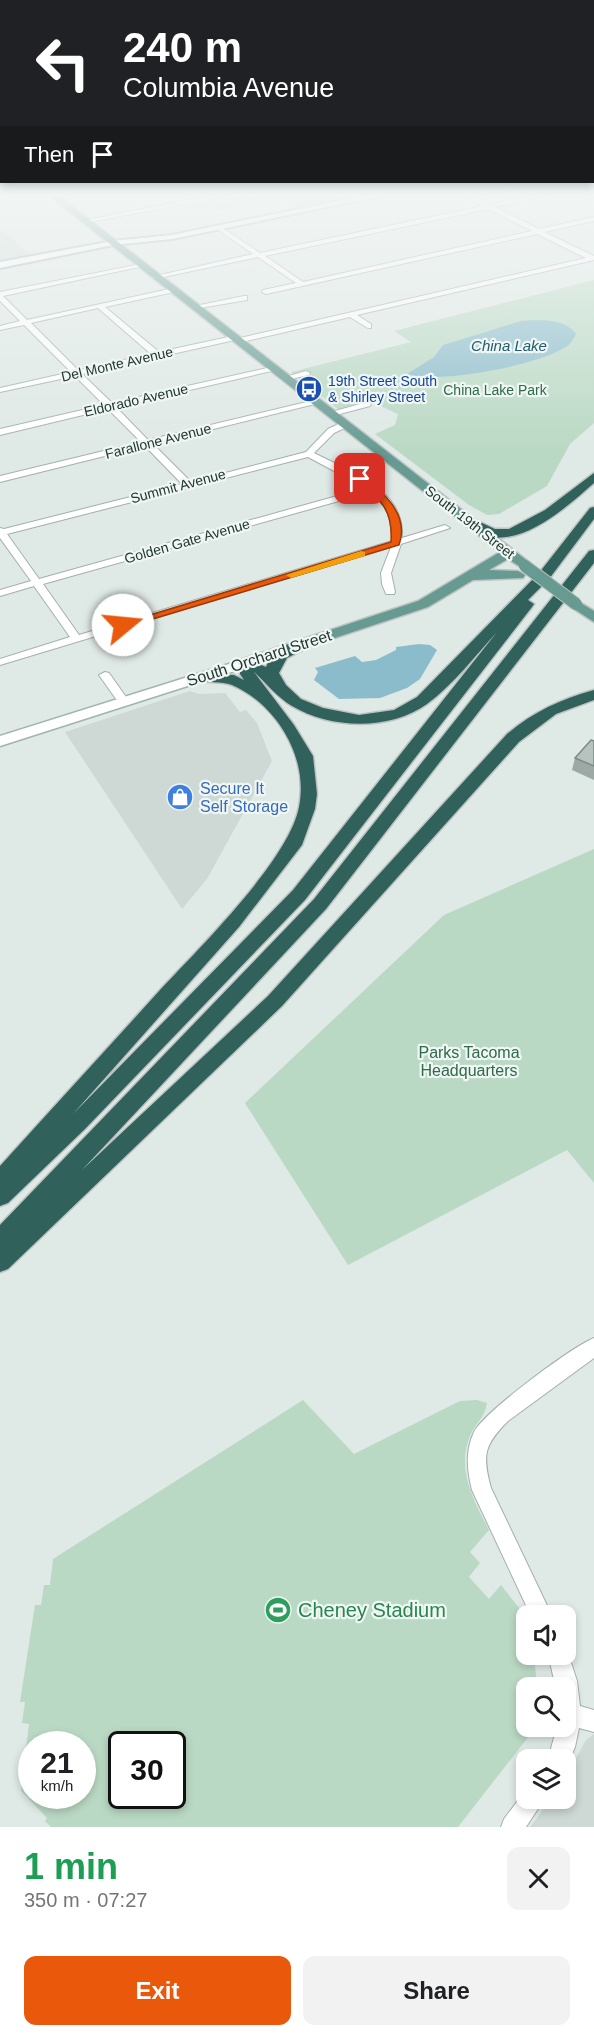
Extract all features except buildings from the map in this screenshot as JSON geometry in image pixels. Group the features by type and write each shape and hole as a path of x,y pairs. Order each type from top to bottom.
{"highway":[{"path":"465,519 496,533 508,533 539,519 562,504 594,477"},
{"path":"0,1196 78,1123 299,895 516,621 556,560 594,511"},
{"path":"544,616 594,544"},
{"path":"0,1241 320,904 594,554"},
{"path":"245,663 259,669 303,706 338,717 375,718 408,709 437,686 556,560"},
{"path":"280,687 272,673 274,663 287,651 302,645"},
{"path":"0,1181 233,922 293,845 307,809 310,783 305,756 293,733 247,674 245,663"},
{"path":"201,677 227,679 241,684 277,712"},
{"path":"0,1262 275,1001 532,719 560,705 594,695"}],"main road":[{"name":"South 19th Street","path":"158,280 332,413 508,553 522,571"},
{"name":"South Orchard Street","path":"0,741 114,702 201,677 411,609 471,577 508,553"},
{"path":"471,577 522,571 549,584 586,610"},
{"path":"114,702 248,656 262,657"}],"street":[{"path":"0,296 71,280"},
{"path":"296,280 302,284"},
{"path":"266,292 319,280"},
{"name":"Del Monte Avenue","path":"0,390 352,315 499,280"},
{"path":"0,328 171,290"},
{"path":"0,296 113,406 188,484"},
{"path":"194,307 244,298"},
{"path":"99,306 157,355"},
{"path":"352,315 368,326"},
{"name":"Eldorado Avenue","path":"0,432 273,368"},
{"path":"286,378 306,373"},
{"name":"Farallone Avenue","path":"0,479 316,401"},
{"path":"332,413 367,404"},
{"path":"346,424 331,431 309,454 374,488 387,500 397,523 396,543 386,570 390,592"},
{"name":"Summit Avenue","path":"0,532 309,454"},
{"name":"Golden Gate Avenue","path":"0,593 374,488"},
{"path":"0,662 445,528"},
{"path":"0,532 77,639"},
{"path":"105,675 114,702"},
{"path":"537,1605 482,1490 478,1474 477,1449 485,1432 498,1418 594,1347"},
{"path":"576,1716 594,1720"},
{"path":"512,1827 526,1809"}],"shaded area":[{"name":"Secure It Self Storage","path":"190,691 199,694 225,693 240,712 246,710 257,723 272,761 207,879 182,909 65,732"},
{"path":"594,1734 594,1827 530,1827 544,1809 576,1809 576,1758 586,1740"}],"green space":[{"name":"China Lake Park","path":"594,280 594,423 570,444 547,486 499,514 487,515 469,505 375,434 395,425 398,414 369,401 339,410 291,372 411,342 394,331"},
{"name":"Parks Tacoma Headquarters","path":"594,849 594,1183 567,1150 348,1265 245,1103 444,915"},
{"name":"Cheney Stadium","path":"303,1400 354,1454 460,1401 477,1400 487,1403 466,1448 466,1473 469,1484 489,1530 470,1552 480,1563 469,1577 489,1599 501,1585 517,1605 516,1665 535,1665 536,1677 516,1677 516,1737 528,1737 519,1749 516,1749 516,1753 458,1827 51,1827 45,1821 47,1818 38,1809 96,1809 96,1731 28,1731 29,1724 22,1723 25,1702 20,1702 35,1605 41,1605 44,1585 50,1585 53,1559"}],"water":[{"name":"China Lake","path":"543,320 558,323 565,325 576,334 568,345 550,355 510,367 441,377 407,374 434,357 443,345 521,321"},
{"path":"430,645 437,650 420,679 407,688 380,698 339,699 314,680 318,672 315,668 355,656 362,662 376,660 396,650 396,647"}],"slow traffic":[{"path":"291,575 361,554"}],"place":[{"name":"19th Street South & Shirley Street","path":"309,389"},
{"name":"Secure It Self Storage","path":"180,797"},
{"name":"Cheney Stadium","path":"278,1610"}],"route":[{"path":"123,625 396,543 397,523 387,500 360,479"}]}
